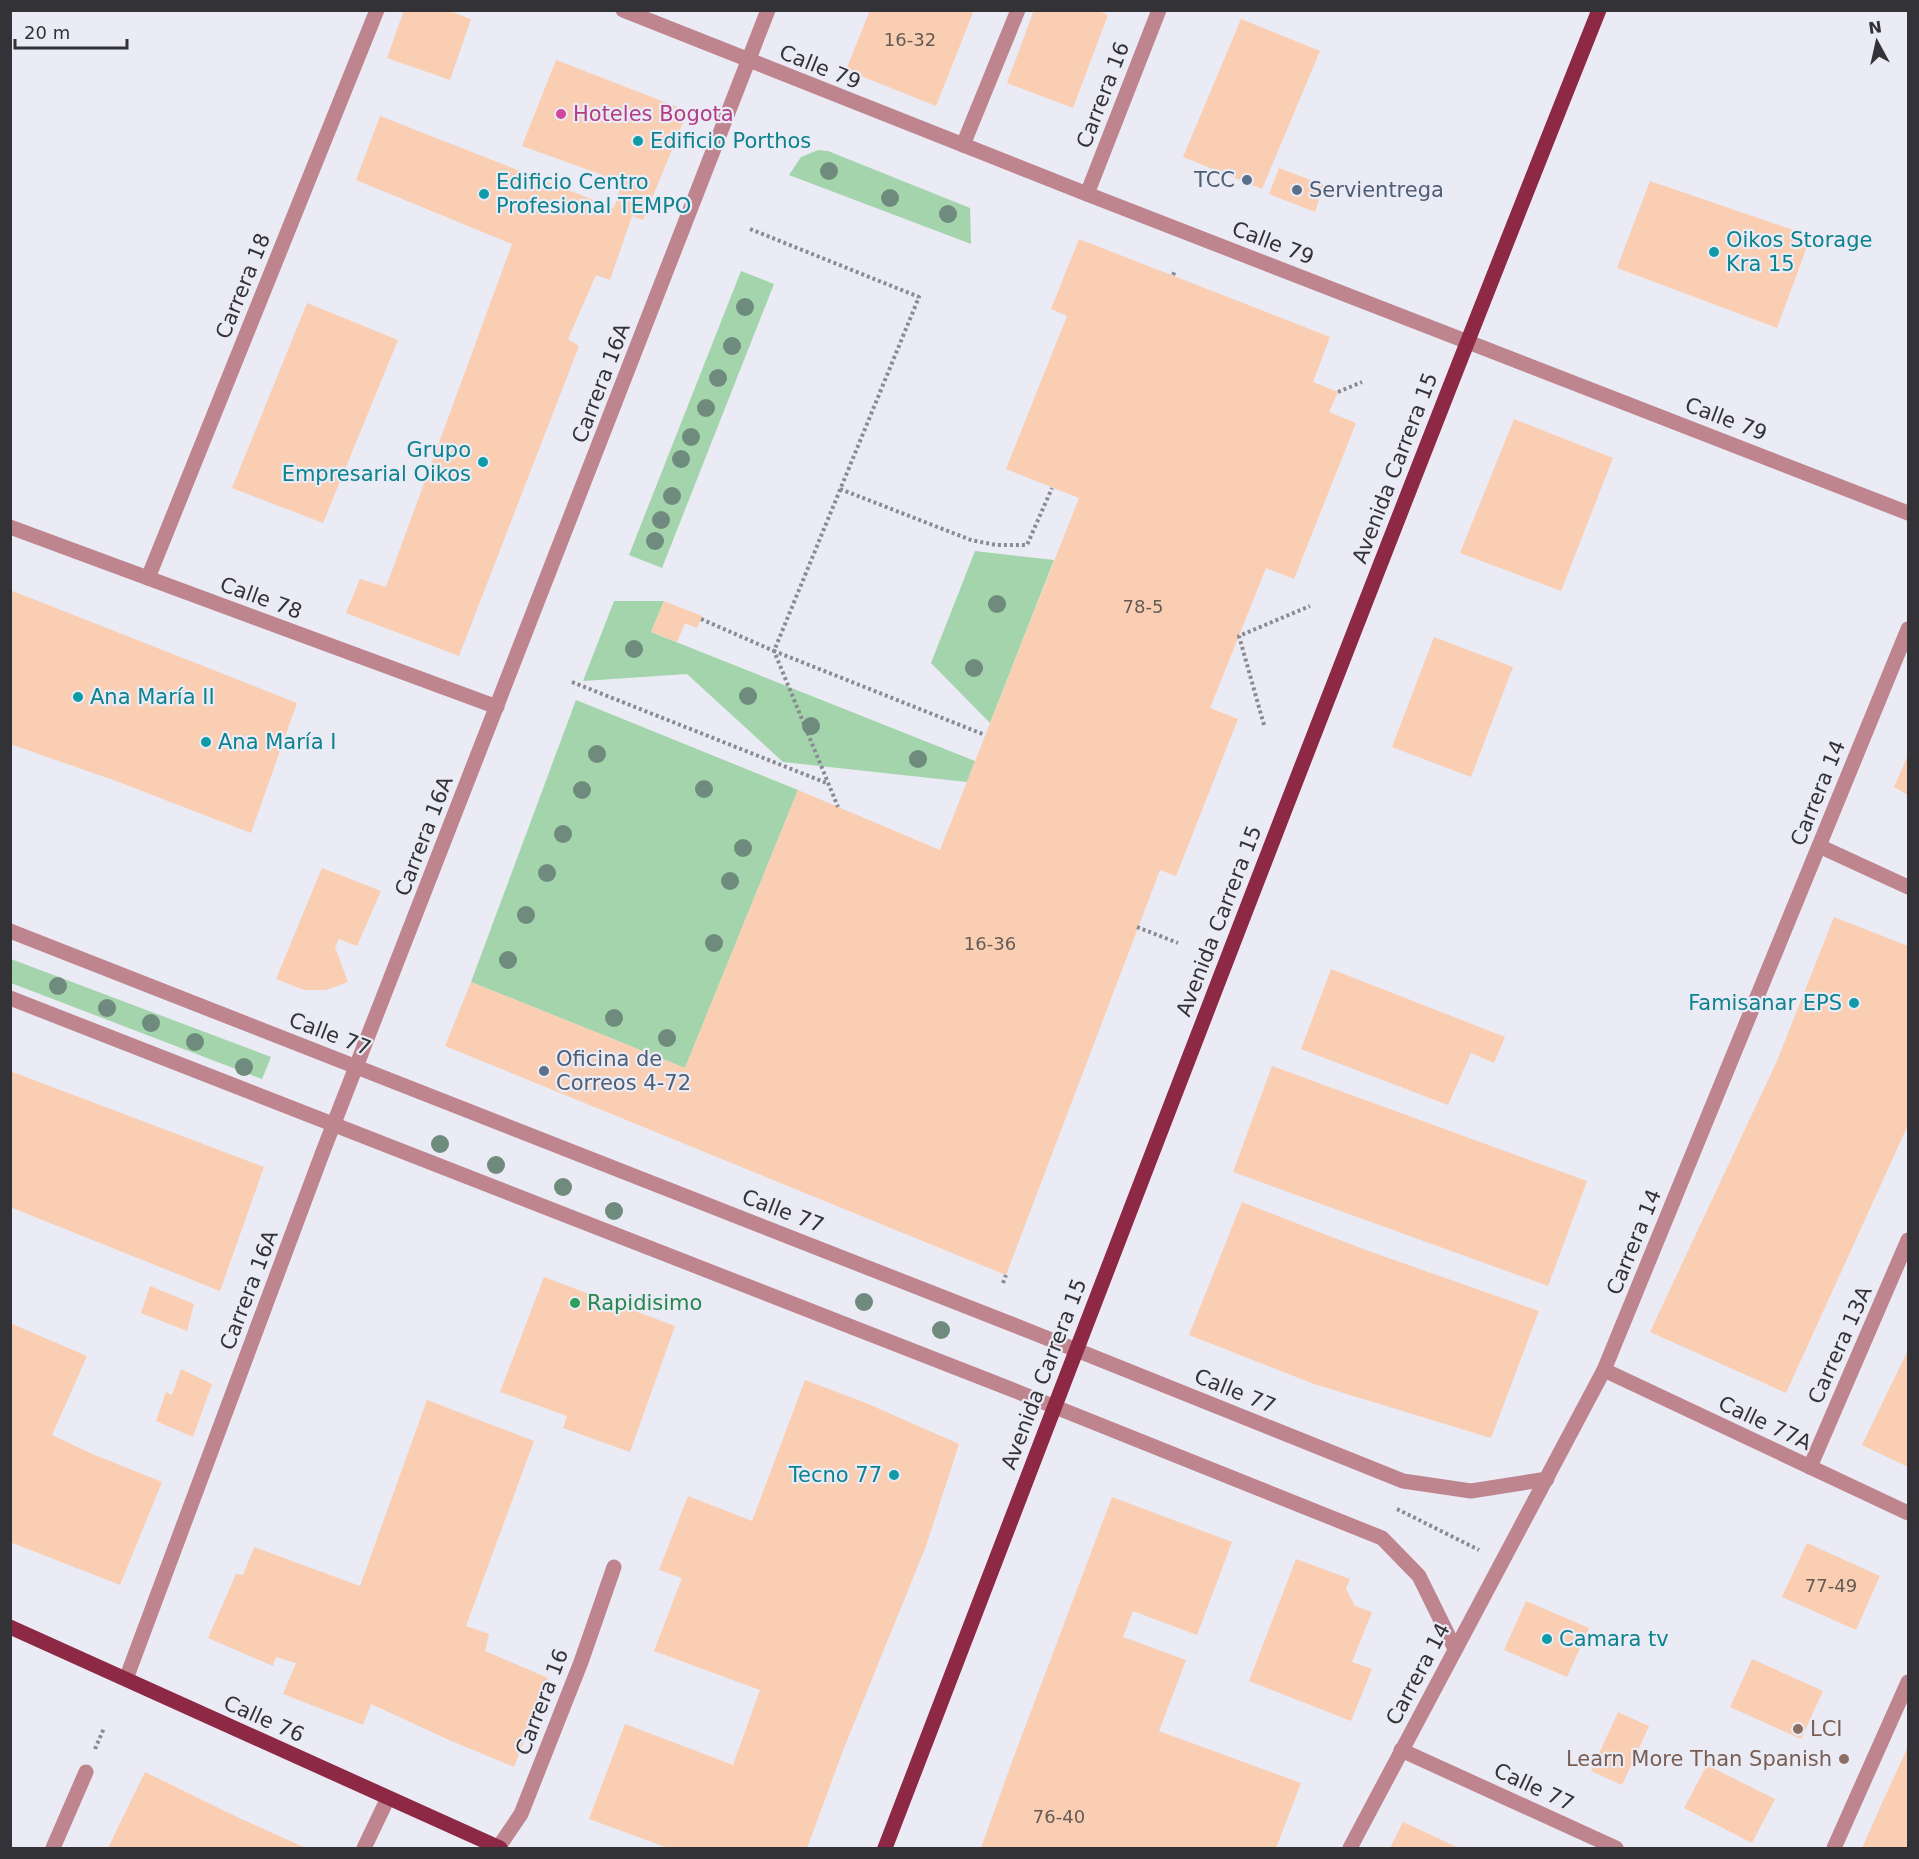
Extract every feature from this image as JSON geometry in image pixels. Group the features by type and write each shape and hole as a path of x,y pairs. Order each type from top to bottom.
{"main road":[{"name":"Avenida Carrera 15","path":"885,1848 1467,340 1599,10"},
{"name":"Calle 76","path":"10,1627 499,1848"}],"street":[{"name":"Carrera 18","path":"148,578 377,10"},
{"name":"Calle 79","path":"623,10 1087,194 1908,513"},
{"name":"Carrera 16A","path":"126,1679 334,1124 768,10"},
{"path":"963,145 1018,10"},
{"name":"Carrera 16","path":"1087,194 1159,10"},
{"name":"Calle 78","path":"10,527 497,707"},
{"name":"Carrera 14","path":"1350,1848 1604,1370 1908,629"},
{"path":"1819,846 1908,887"},
{"name":"Calle 77","path":"10,931 1076,1349 1403,1481 1471,1491 1547,1479"},
{"path":"10,998 1055,1407 1382,1538 1419,1576 1455,1649"},
{"name":"Carrera 13A","path":"1810,1467 1908,1240"},
{"name":"Calle 77A","path":"1604,1370 1908,1513"},
{"name":"Carrera 16","path":"499,1848 521,1814 614,1567"},
{"path":"1834,1848 1908,1682"},
{"name":"Calle 77","path":"1401,1750 1616,1848"},
{"path":"53,1848 86,1772"},
{"path":"364,1848 388,1798"}],"path":[{"path":"750,229 919,297 774,651 838,807"},
{"path":"1338,392 1362,382"},
{"path":"840,489 971,540 996,545 1027,544 1052,488"},
{"path":"1264,724 1239,636 1310,606"},
{"path":"701,619 774,651 985,735"},
{"path":"572,682 829,784"},
{"path":"1137,927 1178,943"},
{"path":"1003,1283 1006,1275"},
{"path":"1390,1506 1487,1554"}],"green space":[{"path":"818,150 828,151 970,208 971,244 789,175 801,157"},
{"path":"741,271 774,284 662,568 629,555"},
{"path":"975,551 1054,560 990,723 931,663"},
{"path":"614,601 664,601 651,632 975,761 967,782 783,762 687,674 583,681"},
{"path":"576,700 798,790 685,1068 471,982"},
{"path":"11,959 271,1057 262,1079 11,983"}],"building":[{"path":"404,10 447,10 471,19 450,80 387,58"},
{"path":"870,10 974,10 936,106 846,70"},
{"path":"1034,10 1097,10 1108,15 1073,108 1007,83"},
{"path":"1241,19 1320,51 1262,189 1183,157"},
{"path":"556,60 688,111 643,220 632,216 610,280 596,275 568,339 579,346 459,656 346,613 360,579 386,587 512,244 356,180 380,116 614,208 622,182 522,146"},
{"name":"Servientrega","path":"1279,168 1324,185 1315,212 1269,194"},
{"name":"Oikos Storage Kra 15","path":"1650,181 1811,236 1777,328 1617,268"},
{"path":"1079,239 1330,337 1313,382 1338,392 1329,412 1356,423 1294,579 1266,568 1210,708 1238,719 1176,876 1160,870 1006,1275 445,1046 471,982 685,1068 798,790 940,850 1079,498 1006,469 1067,316 1051,309"},
{"path":"307,303 398,340 323,523 232,488"},
{"path":"1514,419 1613,458 1561,591 1460,553"},
{"path":"10,590 297,703 251,833 116,781 10,744"},
{"path":"664,601 702,616 697,628 685,623 677,642 651,632"},
{"path":"1434,637 1513,667 1471,777 1392,747"},
{"path":"1908,755 1908,795 1894,787"},
{"path":"322,868 381,891 357,946 339,939 335,947 348,982 326,990 304,990 276,979"},
{"path":"1834,917 1908,946 1908,1125 1786,1393 1650,1332 1777,1061"},
{"path":"1331,969 1505,1037 1494,1063 1471,1053 1448,1105 1301,1049"},
{"path":"1272,1066 1587,1181 1548,1286 1233,1172"},
{"path":"10,1071 264,1167 220,1291 10,1207"},
{"path":"1242,1202 1363,1249 1539,1311 1491,1438 1314,1384 1189,1335"},
{"path":"544,1277 675,1326 630,1452 563,1428 567,1416 500,1392"},
{"path":"150,1286 194,1304 187,1331 141,1313"},
{"path":"10,1323 87,1356 52,1435 162,1482 120,1585 10,1542"},
{"path":"1908,1350 1908,1467 1862,1445"},
{"path":"181,1369 212,1384 193,1437 156,1421 166,1392 172,1395"},
{"path":"805,1380 866,1403 959,1444 926,1546 844,1748 807,1848 668,1848 589,1819 625,1724 733,1765 760,1690 654,1651 682,1578 659,1570 688,1496 752,1521"},
{"path":"427,1400 534,1441 466,1626 489,1634 485,1651 548,1678 514,1767 371,1704 363,1725 283,1694 296,1663 276,1657 273,1666 208,1638 236,1574 243,1575 254,1547 360,1586"},
{"path":"1112,1497 1232,1542 1197,1635 1133,1611 1123,1637 1186,1660 1159,1731 1301,1783 1276,1848 981,1848"},
{"path":"1807,1543 1880,1576 1856,1630 1782,1597"},
{"path":"1296,1559 1350,1579 1346,1589 1355,1606 1372,1612 1352,1662 1372,1669 1351,1721 1249,1681"},
{"name":"Camara tv","path":"1526,1601 1589,1628 1567,1677 1504,1650"},
{"path":"1752,1659 1823,1691 1801,1739 1730,1707"},
{"path":"1618,1712 1649,1726 1622,1785 1591,1771"},
{"path":"1908,1747 1908,1848 1862,1848 1883,1801"},
{"path":"1707,1765 1775,1799 1752,1843 1684,1808"},
{"path":"145,1772 239,1818 306,1848 108,1848"},
{"path":"1403,1822 1459,1848 1390,1848"}],"place":[{"name":"Hoteles Bogota","path":"561,114"},
{"name":"Edificio Porthos","path":"638,141"},
{"name":"TCC","path":"1247,180"},
{"name":"Servientrega","path":"1297,190"},
{"name":"Edificio Centro Profesional TEMPO","path":"484,194"},
{"name":"Oikos Storage Kra 15","path":"1714,252"},
{"name":"Grupo Empresarial Oikos","path":"483,462"},
{"name":"Ana María II","path":"78,697"},
{"name":"Ana María I","path":"206,742"},
{"name":"Famisanar EPS","path":"1854,1003"},
{"name":"Oficina de Correos 4-72","path":"544,1071"},
{"name":"Rapidisimo","path":"575,1303"},
{"name":"Tecno 77","path":"894,1475"},
{"name":"Camara tv","path":"1547,1639"},
{"name":"LCI","path":"1798,1729"},
{"name":"Learn More Than Spanish","path":"1844,1759"}]}
